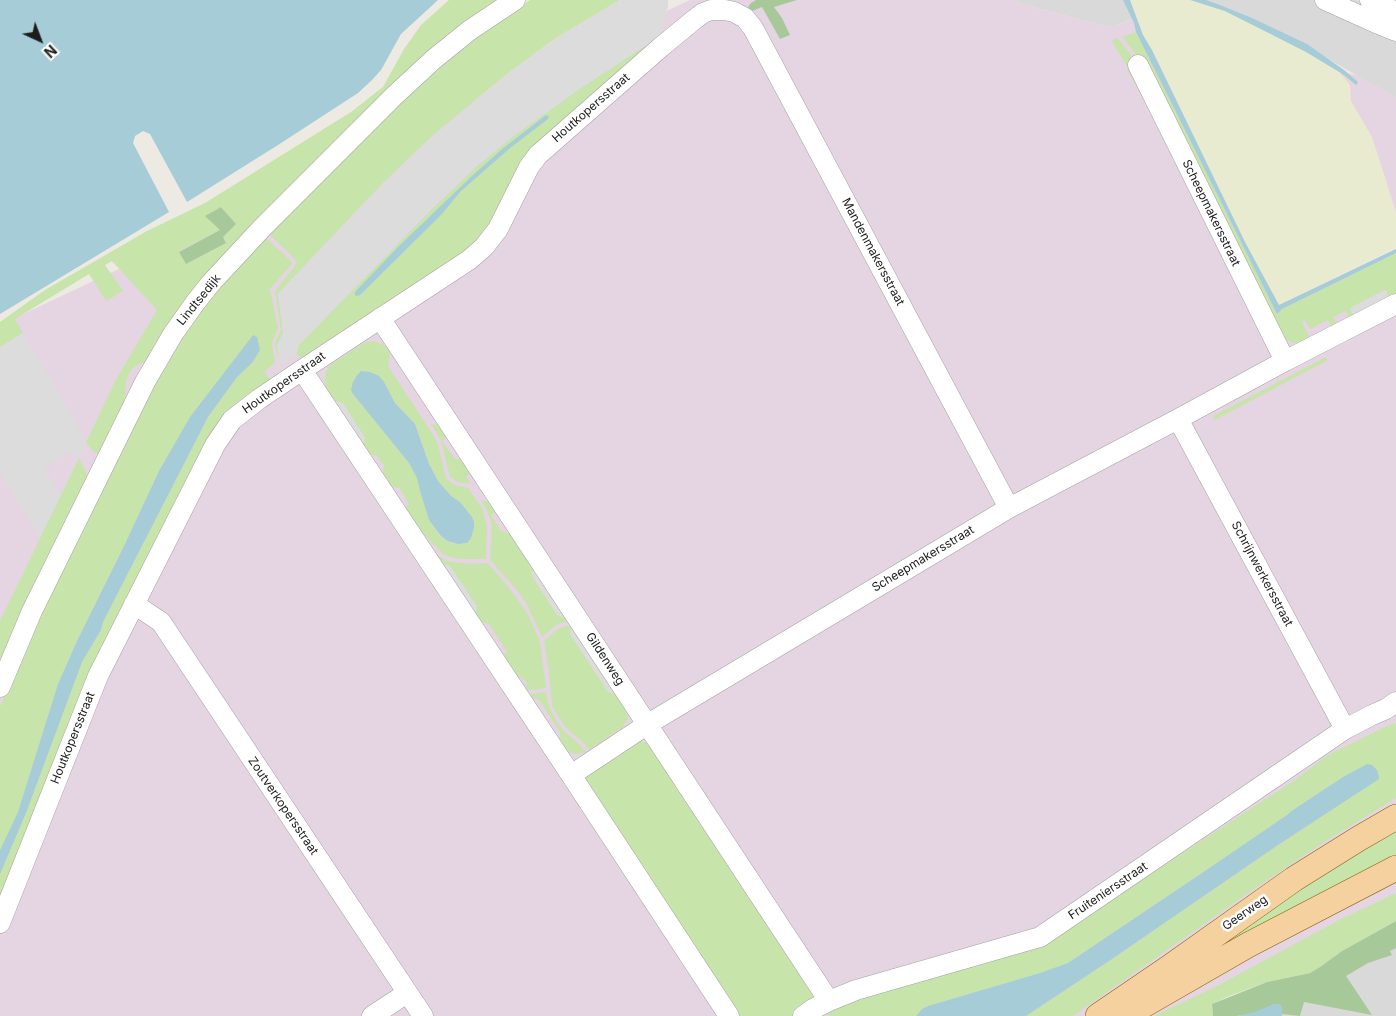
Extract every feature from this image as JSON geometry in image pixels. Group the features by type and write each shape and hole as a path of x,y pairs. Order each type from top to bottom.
{"main road":[{"name":"Geerweg","path":"1098,1016 1294,879 1396,816"},
{"path":"1124,1016 1248,945 1396,868"}],"street":[{"name":"Lindtsedijk","path":"0,688 35,604 141,391 190,308 261,229 394,96 434,59 470,30 515,0"},
{"path":"1325,0 1396,31"},
{"path":"1370,0 1396,12"},
{"name":"Houtkopersstraat","path":"0,923 98,676 215,445 232,420 259,399 469,260 484,247 498,229 529,167 548,145 695,19 711,10 725,10"},
{"name":"Mandenmakersstraat","path":"725,10 734,12 744,18 753,28 1009,508"},
{"name":"Scheepmakersstraat","path":"1138,65 1285,361"},
{"name":"Scheepmakersstraat","path":"571,775 648,724 1009,508 1396,304"},
{"name":"Gildenweg","path":"380,318 829,1001"},
{"path":"302,370 729,1016"},
{"name":"Schrijnwerkersstraat","path":"1178,418 1345,729"},
{"name":"Zoutverkopersstraat","path":"134,604 162,622 422,1016"},
{"name":"Fruiteniersstraat","path":"803,1016 829,1001 856,990 1040,937 1345,729 1393,707"},
{"path":"372,1016 407,993"}],"shaded area":[{"path":"620,0 668,0 659,36 650,45 645,46 581,88 515,135 477,166 431,210 298,346 297,354 277,369 280,362 277,345 283,333 278,294 282,289 382,184 432,136 506,75 553,40"},
{"path":"690,0 1015,0 1022,4 1112,28 1133,18 1274,308 1396,249 1396,895 1186,1016 0,1016 0,325"},
{"path":"1015,0 1124,0 1133,18 1112,28 1022,4"},
{"path":"1194,0 1357,0 1396,28 1396,98 1311,49"},
{"path":"1340,72 1357,75 1396,98 1396,219 1346,94"},
{"path":"1385,290 1389,298 1354,316 1350,308"},
{"path":"23,333 76,422 86,443 79,458 72,453 64,455 44,468 61,494 40,538 0,472 0,347"},
{"path":"329,400 343,403 365,438 364,443 359,442"},
{"path":"438,563 450,566 477,606 476,611 470,610"},
{"path":"532,571 537,571 571,619 557,615 532,576"},
{"path":"572,628 576,630 622,695 608,692 570,634"},
{"path":"1396,923 1396,1016 1237,1016"}],"green space":[{"path":"449,0 502,0 446,44 146,362 133,368 126,381 127,404 101,454 94,452 86,443 114,383 157,310 112,261 105,265 123,291 106,301 89,274 15,319 23,333 0,347 0,322 45,290 147,231 205,203 351,112 383,87 404,49 421,25","holes":["221,207 236,224 223,237 226,243 186,264 179,251 220,230 206,216"]},
{"path":"530,0 620,0 553,40 506,75 432,136 382,184 278,294 283,333 277,345 278,357 275,343 281,330 275,291 297,262 267,232 303,194 463,45"},
{"path":"756,0 797,0 774,7 790,35 780,39 762,7 752,11 748,7"},
{"path":"1130,0 1190,0 1225,11 1306,52 1343,76 1350,85 1351,101 1372,137 1396,212 1396,247 1279,305 1245,242 1143,35"},
{"path":"1136,32 1277,314 1282,309 1396,253 1396,295 1389,298 1385,290 1350,308 1354,316 1350,319 1345,311 1333,317 1337,325 1332,328 1328,320 1310,329 1305,320 1302,322 1311,340 1293,343 1283,338 1139,59 1122,37"},
{"path":"1116,38 1135,60 1143,92 1140,93 1112,40"},
{"path":"648,44 650,45 548,134 498,215 472,248 306,358 300,357 297,354 298,346 431,210 477,166 515,135 581,88"},
{"path":"221,207 236,224 223,237 226,243 186,264 179,252 220,230 205,216"},
{"path":"264,236 292,262 270,289 278,328 272,343 275,363 264,372 272,382 237,405 0,901 0,874 26,813 82,662 101,630 103,622 208,417 237,377 252,363 253,335 190,417 159,471 58,684 18,812 0,850 0,707 36,619 151,384 205,302"},
{"path":"374,341 384,345 390,352 388,366 437,441 446,478 454,485 468,488 482,508 487,526 486,559 450,557 443,554 425,536 414,520 402,510 409,504 399,488 385,485 379,471 383,472 384,466 377,456 364,453 358,444 365,438 343,403 335,401 327,390 325,375 329,366 367,342","holes":["361,371 365,371 384,382 395,403 415,424 429,464 438,481 451,496 460,502 472,517 474,528 471,538 467,543 452,543 440,536 429,520 417,478 409,463 353,394 358,374"]},
{"path":"1326,357 1328,360 1215,420 1213,416"},
{"path":"431,424 443,426 449,435 442,441 454,458 466,461 473,470 466,477 471,484 457,482 450,477 441,440"},
{"path":"79,458 88,477 0,676 0,621"},
{"path":"481,500 495,503 499,510 491,515 501,531 516,535 539,569 532,576 557,615 573,621 555,626 542,637 526,603 491,561 491,521"},
{"path":"418,534 437,554 447,561 470,564 488,563 506,584 528,614 540,642 546,688 522,691 521,686 526,687 527,682 507,668 500,659 507,652 489,624 475,621 470,610 476,611 477,606 450,566 438,563"},
{"path":"576,625 577,627 571,629 570,634 608,692 616,694 627,712 628,718 623,727 589,750 585,744 565,727 552,706 544,641 559,628"},
{"path":"546,692 548,704 557,722 580,745 585,753 574,754 566,750 558,738 560,737 560,732 539,700 526,697 525,695"},
{"path":"1396,723 1396,798 1329,839 1257,887 1073,1016 1026,1016 1379,777 1367,764 1343,777 1068,963 928,1006 922,1009 916,1016 830,1016 827,1014 848,1003 871,995 1043,947 1164,865 1292,782 1328,755"},
{"path":"633,741 649,743 822,997 791,1016 739,1016 587,792 586,777"},
{"path":"1396,822 1396,863 1120,1007"},
{"path":"1396,893 1396,921 1342,951 1310,973 1267,982 1229,996 1212,1004 1213,1016 1154,1016 1219,985 1339,920"},
{"path":"1396,921 1396,948 1390,951 1392,955 1368,963 1346,976 1372,1015 1304,1002 1300,1016 1282,1014 1282,1008 1237,1016 1213,1016 1212,1004 1267,982 1310,973 1342,951"}],"water":[{"path":"0,0 438,0 401,34 381,70 358,93 187,202 150,134 143,131 135,136 133,143 169,212 0,314"},
{"path":"1123,0 1130,0 1143,35 1245,242 1279,305 1396,249 1396,253 1282,309 1277,314 1136,32 1134,23"},
{"path":"1190,0 1206,0 1220,5 1307,44 1358,82 1356,85 1344,75 1306,52 1225,11"},
{"path":"546,115 549,117 548,119 510,148 460,192 442,214 360,295 355,295 355,292 398,247 472,176 501,150"},
{"path":"253,335 257,337 260,350 252,363 237,377 208,417 103,622 101,630 82,662 26,813 0,874 0,850 18,812 58,684 77,641 159,471 190,417"},
{"path":"361,371 379,376 395,403 415,424 429,464 438,481 451,496 460,502 472,517 474,528 471,538 467,543 458,544 448,541 441,536 429,520 417,478 409,463 351,390 353,382"},
{"path":"1367,764 1372,765 1377,770 1379,779 1278,845 1026,1016 916,1016 922,1009 928,1006 1068,963 1293,810 1343,777"},
{"path":"1274,1004 1280,1004 1282,1016 1237,1016 1252,1013"}]}
